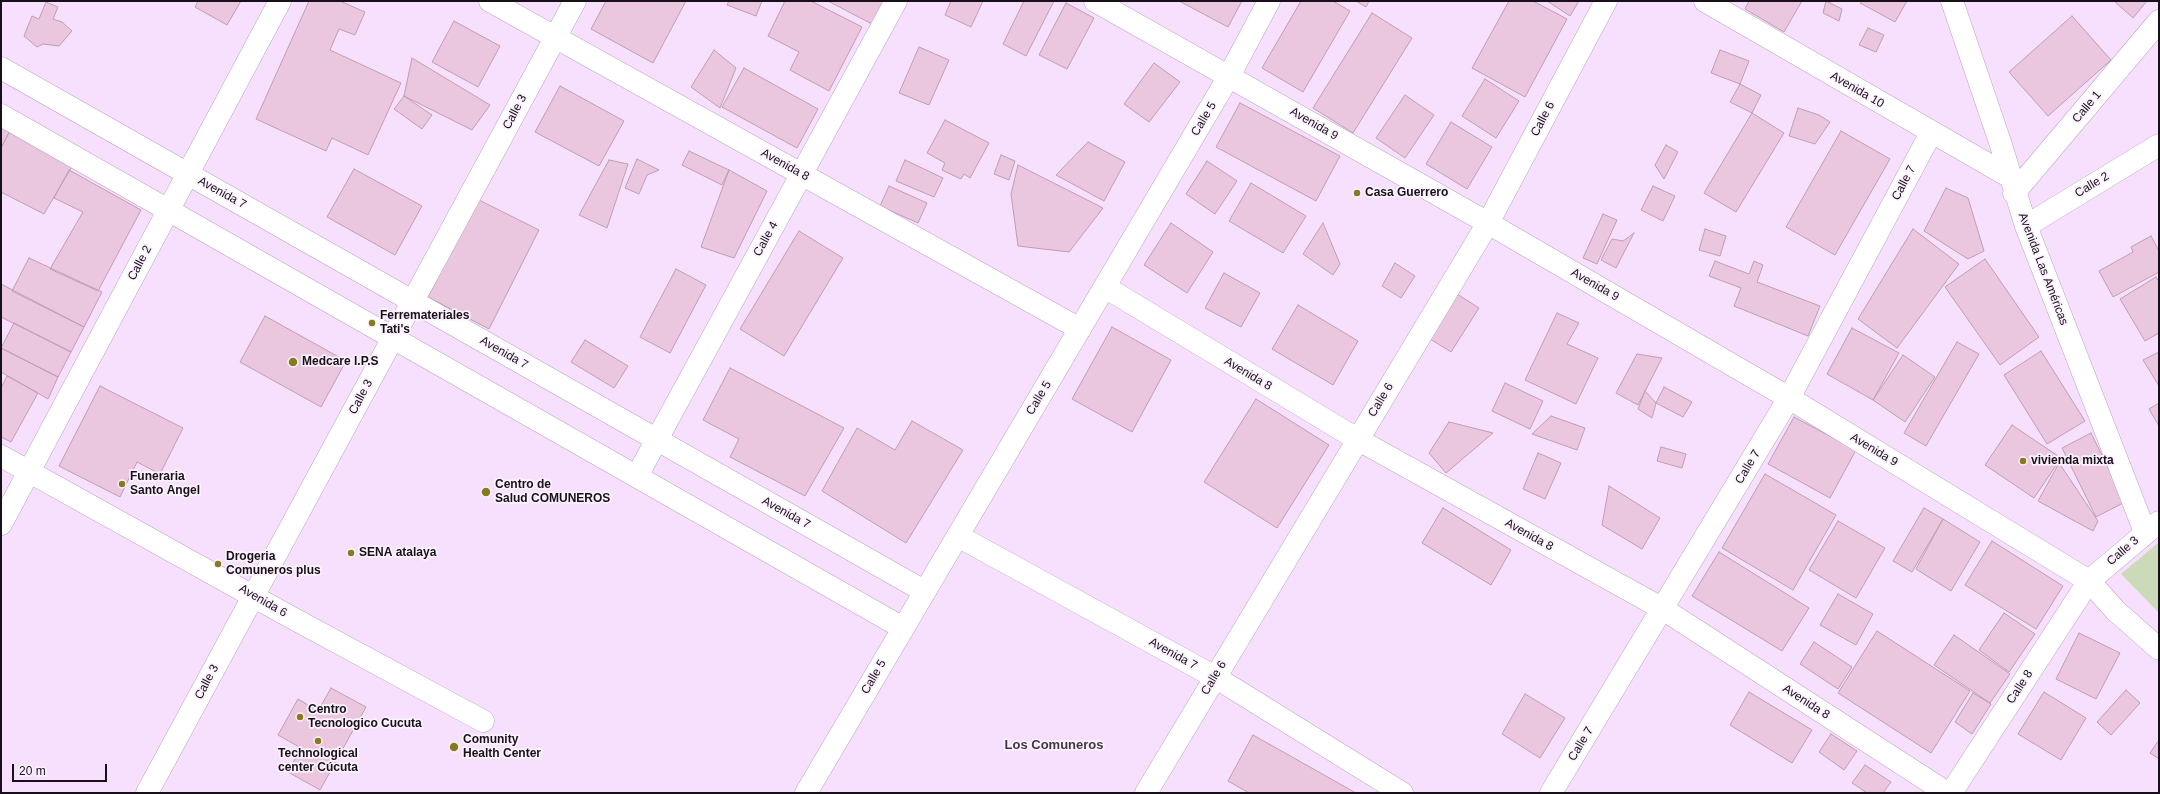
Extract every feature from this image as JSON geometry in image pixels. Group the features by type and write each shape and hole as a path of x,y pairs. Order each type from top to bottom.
{"street":[{"name":"Calle 2","path":"1,524 280,1"},
{"name":"Avenida 8","path":"490,1 1080,329"},
{"name":"Calle 3","path":"147,793 575,1"},
{"name":"Calle 4","path":"637,476 896,1"},
{"name":"Avenida 9","path":"1095,1 1488,222 1789,398 2089,581"},
{"name":"Calle 5","path":"806,793 1229,76 1269,1"},
{"name":"Calle 6","path":"1146,793 1488,222 1606,1"},
{"name":"Avenida 10","path":"1705,1 1931,133 2012,185"},
{"name":"Avenida Las Américas","path":"1952,1 2026,226 2152,527"},
{"name":"Calle 1","path":"2012,185 2159,21"},
{"name":"Avenida 7","path":"1,68 924,591"},
{"path":"1,115 903,628"},
{"name":"Calle 7","path":"1552,793 1789,398 1931,133"},
{"name":"Calle 2","path":"2026,226 2159,145"},
{"name":"Avenida 8","path":"1105,287 1357,439 1663,609 1947,793"},
{"name":"Avenida 6","path":"1,456 483,721"},
{"name":"Calle 3","path":"2089,581 2152,527"},
{"name":"Avenida 7","path":"958,536 1215,677 1402,793"},
{"path":"2089,581 2116,611 2159,649"},
{"name":"Calle 8","path":"1951,793 2089,581"}],"green space":[{"path":"2159,542 2159,613 2121,574"}],"building":[{"path":"198,1 241,1 227,25 195,7"},
{"path":"309,1 340,1 365,12 355,35 339,29 330,50 401,83 368,155 332,138 326,151 256,119"},
{"path":"606,1 686,1 653,63 591,29"},
{"path":"729,1 762,1 756,16 727,5"},
{"path":"785,1 811,1 862,27 829,91 790,70 799,52 768,36"},
{"path":"828,1 884,1 872,24"},
{"path":"951,1 983,1 971,27 945,15"},
{"path":"1024,1 1054,1 1026,56 1003,44"},
{"path":"1179,1 1242,1 1228,27"},
{"path":"1301,1 1333,1 1350,11 1303,92 1262,68"},
{"path":"1356,1 1369,1 1366,7"},
{"path":"1509,1 1533,1 1567,19 1525,97 1472,68"},
{"path":"1547,1 1579,1 1570,16"},
{"path":"1749,1 1802,1 1784,32 1745,9"},
{"path":"1826,1 1842,9 1839,21 1823,13"},
{"path":"1861,1 1907,1 1895,22 1860,3"},
{"path":"2114,1 2147,1 2133,18"},
{"path":"46,2 58,7 53,19 62,22 72,31 59,46 43,44 37,47 24,36 32,16 39,19"},
{"path":"1066,3 1094,18 1067,69 1039,55"},
{"path":"1372,13 1412,38 1353,133 1313,108"},
{"path":"2072,16 2111,60 2048,116 2009,72"},
{"path":"454,21 500,46 478,87 432,62"},
{"path":"1868,28 1884,35 1876,52 1859,45"},
{"path":"919,47 949,60 929,105 899,93"},
{"path":"714,50 736,68 720,108 691,87"},
{"path":"1720,50 1749,61 1740,84 1711,73"},
{"path":"412,58 490,105 472,130 404,96"},
{"path":"1154,63 1180,82 1149,122 1124,104"},
{"path":"744,68 818,109 797,148 722,107"},
{"path":"1485,79 1519,101 1496,138 1462,116"},
{"path":"1740,84 1761,95 1752,113 1730,102"},
{"path":"560,86 624,121 599,166 535,132"},
{"path":"1405,95 1434,115 1405,158 1376,138"},
{"path":"404,96 432,115 422,129 394,109"},
{"path":"1240,103 1340,156 1316,201 1216,147"},
{"path":"1798,108 1819,115 1830,122 1815,144 1789,136"},
{"path":"1752,113 1784,133 1736,212 1704,193"},
{"path":"945,120 989,143 970,178 964,174 961,179 942,170 945,163 927,153"},
{"path":"1,121 12,127 1,148"},
{"path":"1451,122 1492,147 1467,189 1426,164"},
{"path":"12,127 74,163 44,214 1,192 1,148"},
{"path":"1841,131 1890,159 1835,255 1786,227"},
{"path":"1088,142 1125,162 1104,201 1056,175"},
{"path":"1666,145 1678,152 1664,179 1655,165"},
{"path":"689,151 729,170 722,185 682,165"},
{"path":"1001,155 1015,161 1009,180 994,174"},
{"path":"637,159 659,170 647,175 639,194 625,188"},
{"path":"609,160 628,164 607,228 579,215"},
{"path":"905,160 943,178 934,197 896,181"},
{"path":"1207,161 1237,181 1215,214 1186,194"},
{"path":"1018,165 1103,208 1069,252 1018,246 1011,194"},
{"path":"354,169 422,206 395,255 327,217"},
{"path":"69,170 141,210 98,291 50,269 83,212 54,198"},
{"path":"729,170 767,191 734,258 701,247"},
{"path":"1251,183 1306,216 1283,253 1229,221"},
{"path":"889,186 927,203 918,223 880,206"},
{"path":"1653,186 1675,196 1663,221 1641,210"},
{"path":"1946,188 1968,198 1984,251 1968,259 1924,231"},
{"path":"477,199 539,230 489,329 428,297"},
{"path":"1603,214 1617,220 1597,264 1583,258"},
{"path":"1171,223 1213,252 1187,293 1144,265"},
{"path":"1323,223 1340,264 1333,275 1303,254"},
{"path":"1705,229 1726,236 1720,256 1699,250"},
{"path":"1913,229 1959,264 1897,348 1858,319"},
{"path":"799,231 843,258 784,356 740,329"},
{"path":"1634,233 1616,268 1601,260 1612,239 1623,241"},
{"path":"2151,236 2159,251 2159,272 2113,297 2099,271 2133,252 2131,247"},
{"path":"29,258 102,292 84,327 12,291"},
{"path":"1985,259 2039,337 2000,365 1945,287"},
{"path":"1715,261 1749,274 1754,261 1763,265 1757,282 1820,306 1808,336 1734,306 1741,288 1709,276"},
{"path":"1395,263 1415,276 1401,298 1382,286"},
{"path":"676,269 706,285 670,353 640,337"},
{"path":"1224,273 1260,293 1241,327 1205,308"},
{"path":"2156,277 2159,282 2159,333 2145,341 2120,299"},
{"path":"1,284 84,327 71,352 1,317"},
{"path":"1457,294 1479,308 1451,352 1430,339"},
{"path":"1298,305 1358,341 1333,385 1272,349"},
{"path":"1557,313 1579,323 1567,344 1598,358 1576,404 1525,380"},
{"name":"Medcare I.P.S","path":"265,316 346,361 321,407 240,362"},
{"path":"14,323 71,352 58,377 1,348"},
{"path":"1112,327 1171,360 1132,432 1072,399"},
{"path":"1852,328 1899,353 1873,400 1827,374"},
{"path":"585,340 628,366 614,388 571,362"},
{"path":"1957,342 1979,354 1926,446 1904,433"},
{"path":"1,348 58,377 48,399 1,372"},
{"path":"2041,351 2085,421 2047,444 2004,375"},
{"path":"2159,352 2159,386 2143,360"},
{"path":"1637,354 1662,358 1638,405 1616,393"},
{"path":"1903,355 1935,377 1905,422 1873,400"},
{"path":"730,368 844,428 805,496 730,457 739,439 703,420"},
{"path":"7,376 38,393 11,442 1,437 1,388"},
{"path":"1505,383 1543,401 1530,429 1492,411"},
{"path":"100,386 183,428 160,474 137,462 120,497 59,466"},
{"path":"1664,387 1692,402 1683,417 1656,403"},
{"path":"1645,391 1656,403 1652,418 1638,409"},
{"path":"1256,399 1329,445 1277,528 1204,482"},
{"path":"2159,403 2159,426 2149,409"},
{"path":"1551,416 1585,428 1577,450 1532,434"},
{"path":"1794,417 1856,450 1830,498 1768,464"},
{"path":"912,421 963,450 906,543 822,491 857,428 895,450"},
{"path":"1449,422 1493,433 1446,473 1429,453"},
{"name":"vivienda mixta","path":"2012,425 2061,458 2034,498 1985,465"},
{"path":"2091,433 2125,502 2096,517 2062,448"},
{"path":"1661,447 1686,454 1682,468 1657,461"},
{"path":"1538,453 1561,463 1545,499 1523,489"},
{"path":"2059,463 2098,521 2093,531 2038,501"},
{"path":"1765,474 1836,515 1793,590 1722,548"},
{"path":"1609,486 1660,518 1642,549 1602,525"},
{"path":"1443,508 1511,550 1491,585 1422,543"},
{"path":"1924,508 1943,519 1912,572 1893,561"},
{"path":"1943,519 1980,542 1951,591 1916,569"},
{"path":"1838,521 1885,548 1856,598 1809,570"},
{"path":"1992,541 2063,586 2036,629 1965,585"},
{"path":"1719,552 1809,608 1782,651 1692,596"},
{"path":"1838,594 1873,614 1856,645 1820,625"},
{"path":"2004,613 2035,634 2009,672 1979,650"},
{"path":"1877,631 1970,691 1931,753 1838,693"},
{"path":"2079,633 2120,653 2096,699 2056,679"},
{"path":"1954,635 2010,674 1990,703 1934,665"},
{"path":"1814,642 1852,667 1838,689 1800,664"},
{"name":"Technological center Cúcuta","path":"331,688 366,707 320,790 288,772 301,748 278,735 298,699 318,711"},
{"path":"2126,690 2140,703 2111,735 2097,722"},
{"path":"1749,692 1812,730 1792,763 1730,725"},
{"path":"2044,692 2086,718 2061,760 2018,734"},
{"path":"1973,693 1991,704 1972,734 1955,722"},
{"path":"1525,694 1565,718 1540,758 1502,734"},
{"path":"1831,734 1857,751 1844,770 1819,752"},
{"path":"1253,735 1356,793 1249,793 1228,781"},
{"path":"2159,740 2159,759 2150,753"},
{"path":"1865,765 1891,782 1883,793 1867,793 1852,783"}],"place":[{"name":"Casa Guerrero","path":"1357,193"},
{"name":"Ferremateriales Tati's","path":"372,323"},
{"name":"Medcare I.P.S","path":"293,362"},
{"name":"vivienda mixta","path":"2023,461"},
{"name":"Funeraria Santo Angel","path":"122,484"},
{"name":"Centro de Salud COMUNEROS","path":"486,492"},
{"name":"SENA atalaya","path":"351,553"},
{"name":"Drogeria Comuneros plus","path":"218,564"},
{"name":"Centro Tecnologico Cucuta","path":"300,717"},
{"name":"Technological center Cúcuta","path":"318,741"},
{"name":"Comunity Health Center","path":"454,747"}],"district":[{"name":"Los Comuneros","path":"1054,745"}]}
